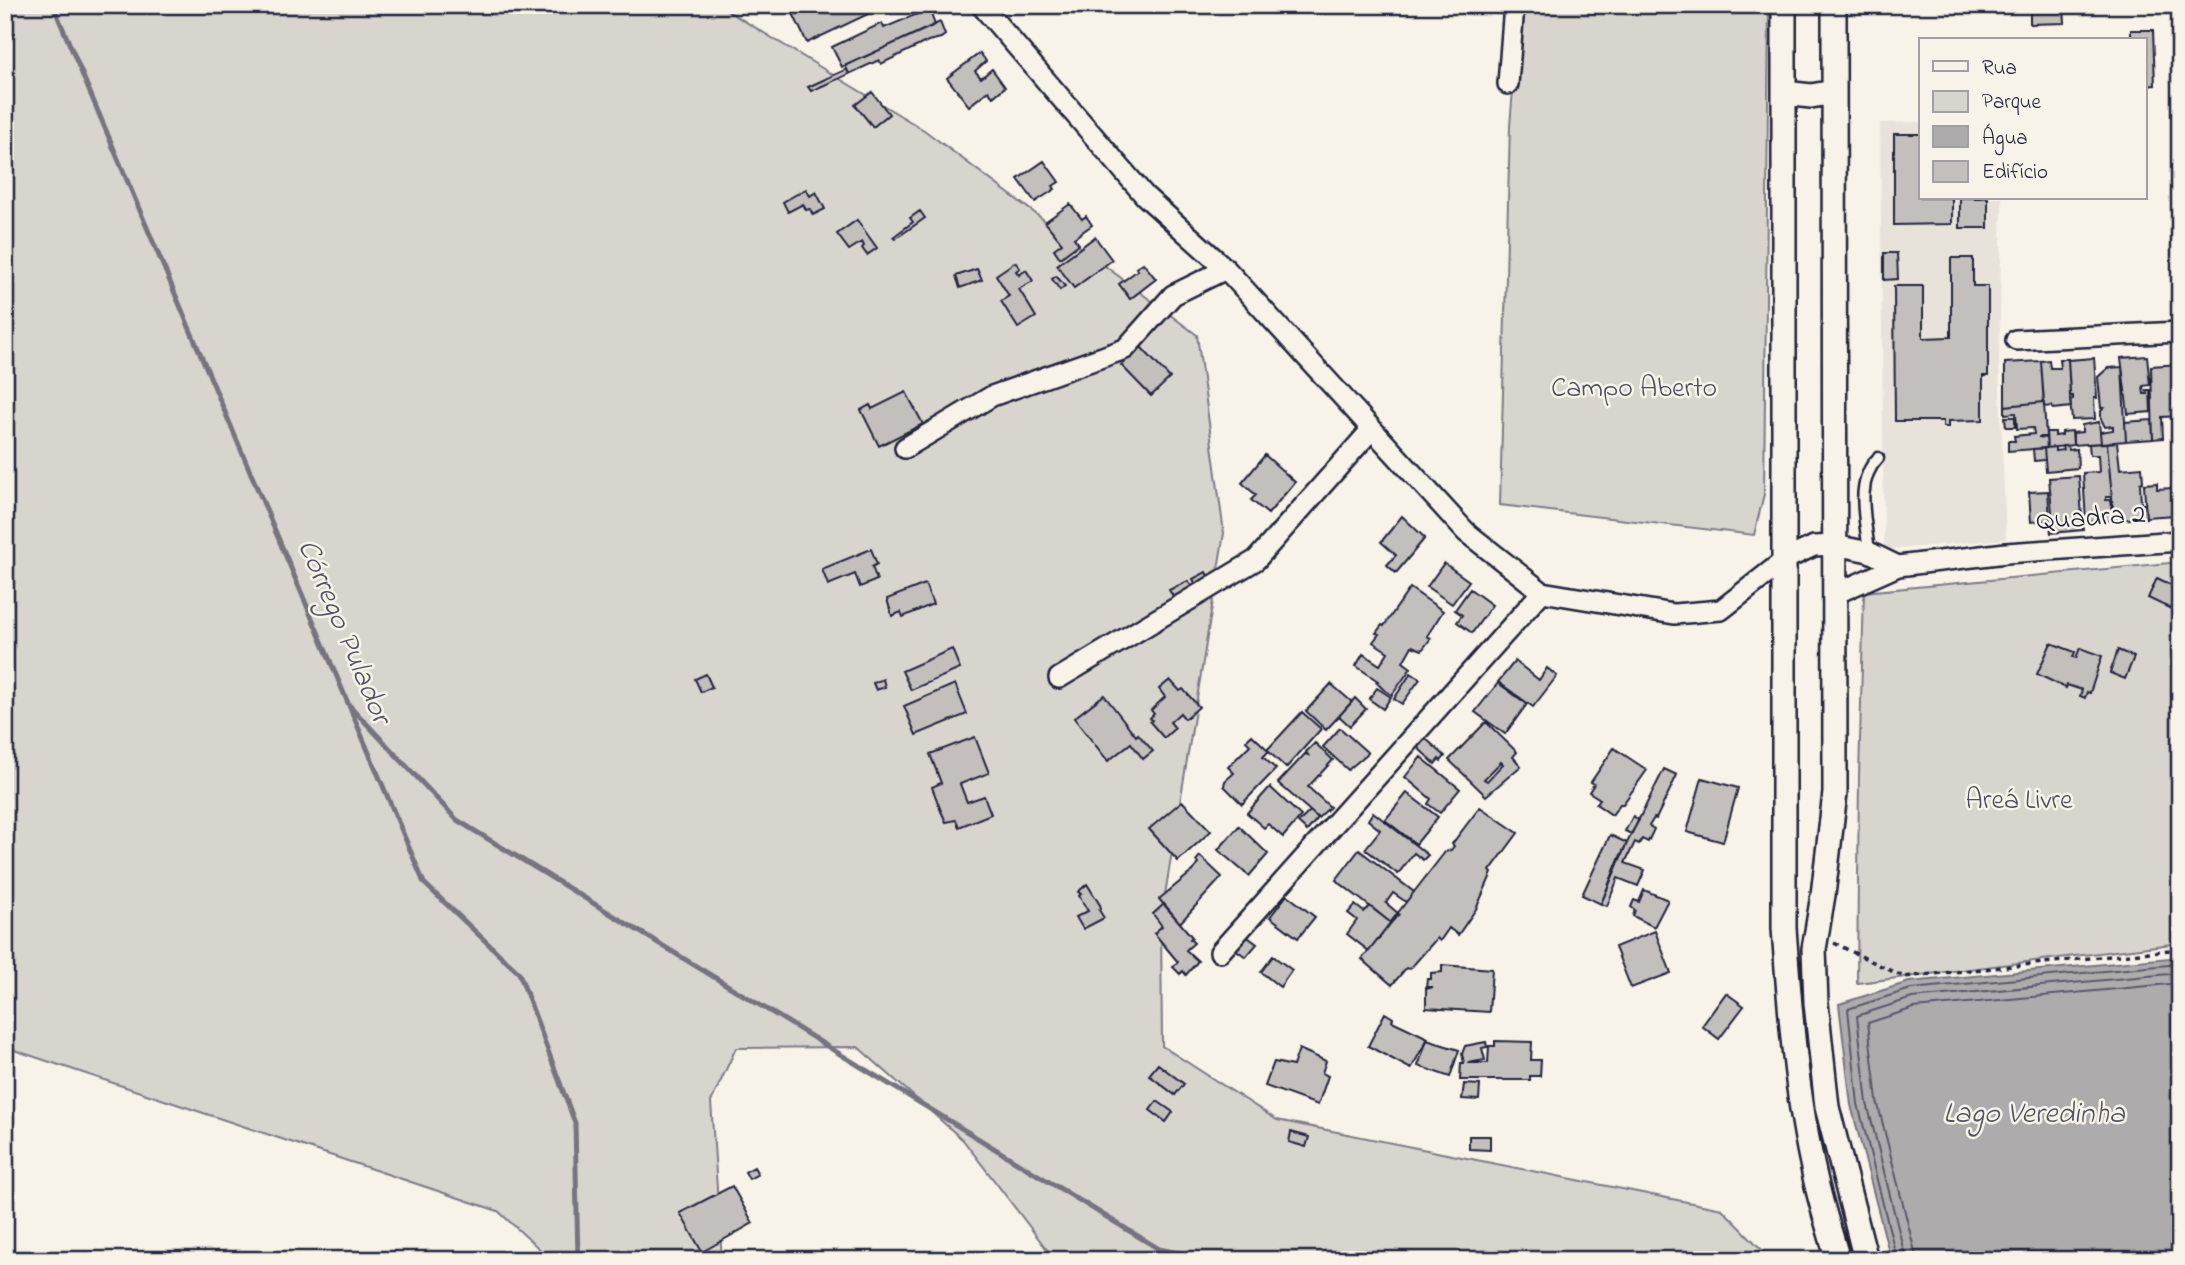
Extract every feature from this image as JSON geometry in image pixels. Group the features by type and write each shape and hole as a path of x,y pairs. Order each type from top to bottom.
{"street":[{"path":"981,5 1145,196 1226,269 1466,532 1542,592 1674,614 1721,610 1786,559 1814,546 1835,545 1869,552 1898,566"},
{"path":"1508,84 1514,5"},
{"path":"1784,5 1784,928 1791,1032 1813,1166 1838,1260"},
{"path":"1835,8 1835,793 1814,949 1816,1003 1827,1107 1866,1260"},
{"path":"1784,93 1811,96 1834,92"},
{"path":"905,448 992,396 1125,349 1173,295 1226,269"},
{"path":"2016,340 2180,332"},
{"path":"1059,678 1256,560 1372,429"},
{"name":"Quadra 2","path":"1835,594 1898,566 2006,553 2180,541"},
{"path":"1220,952 1542,592"}],"lane":[{"path":"1869,552 1863,485 1869,467 1878,458"}],"path":[{"path":"1829,954 1833,943 1904,977 2180,949"}],"shaded area":[{"path":"1919,122 1919,200 2002,200 1999,367 2006,539 1884,550 1880,123"}],"green space":[{"path":"5,5 718,5 924,130 1197,335 1224,533 1161,919 1162,1046 1277,1120 1722,1209 1766,1254 1766,1260 1055,1260 963,1140 858,1047 736,1048 711,1102 722,1260 545,1260 546,1255 498,1211 5,1047"},
{"name":"Campo Aberto","path":"1520,5 1769,5 1764,494 1754,535 1500,505 1510,126"},
{"name":"Areá Livre","path":"2180,562 2180,943 1857,983 1864,592"}],"water":[{"name":"Lago Veredinha","path":"2180,957 2180,1260 1891,1260 1851,1105 1839,1004 1909,982"}],"building":[{"path":"789,5 884,5 885,6 807,43"},
{"path":"2030,5 2064,5 2065,23 2030,24"},
{"path":"929,9 935,25 842,67 832,47 882,23 884,28"},
{"path":"940,22 945,35 941,38 928,41 881,64 879,60 849,74 845,66"},
{"path":"2131,30 2153,30 2155,85 2146,86 2146,38 2131,38"},
{"path":"980,53 986,61 975,71 981,78 992,69 1005,87 993,97 988,91 969,106 947,78"},
{"path":"847,69 849,74 811,91 808,87"},
{"path":"872,92 889,114 873,127 855,105"},
{"path":"1894,134 1919,134 1919,200 1952,200 1952,224 1894,225"},
{"path":"1044,161 1059,182 1053,186 1055,189 1035,202 1018,179"},
{"path":"806,189 810,196 816,192 825,209 813,215 803,204 788,212 783,202"},
{"path":"1960,200 1988,200 1988,228 1960,228"},
{"path":"1070,204 1082,219 1086,216 1092,225 1074,238 1079,244 1060,258 1054,249 1062,243 1045,222"},
{"path":"920,211 925,218 895,239 893,237 913,222 910,218"},
{"path":"857,220 877,248 867,255 862,248 862,242 849,250 837,234"},
{"path":"1095,237 1112,260 1074,288 1057,265"},
{"path":"1884,253 1897,253 1898,279 1884,280"},
{"path":"1951,258 1973,258 1973,286 1988,286 1988,376 1983,376 1983,420 1948,421 1948,427 1943,427 1943,421 1895,421 1894,286 1923,286 1923,338 1951,337"},
{"path":"1015,262 1020,268 1016,271 1019,275 1026,270 1033,281 1019,289 1036,317 1018,328 1001,301 1009,296 996,275"},
{"path":"1143,263 1156,279 1130,299 1119,284"},
{"path":"977,269 982,280 960,288 956,276"},
{"path":"1056,276 1065,286 1060,290 1052,279"},
{"path":"1141,347 1170,378 1151,396 1121,365"},
{"path":"2147,356 2150,385 2143,386 2144,394 2147,394 2146,390 2150,390 2151,412 2128,414 2121,358"},
{"path":"2094,358 2097,398 2094,398 2095,419 2072,420 2070,400 2073,400 2073,396 2070,396 2068,360"},
{"path":"2059,359 2068,359 2071,407 2053,409 2052,406 2044,407 2041,361 2049,360 2050,368 2060,368"},
{"path":"2041,361 2044,402 2005,406 2005,363"},
{"path":"2180,364 2180,416 2162,417 2163,438 2153,439 2151,366"},
{"path":"2122,367 2126,441 2101,443 2100,432 2113,430 2113,426 2105,427 2101,419 2101,411 2104,408 2101,408 2098,377 2108,368"},
{"path":"906,392 923,424 879,446 861,410 870,405 872,409"},
{"path":"2044,402 2046,437 2038,437 2046,438 2047,448 2008,451 2008,441 2015,441 2014,436 2034,434 2033,428 2017,429 2016,413 2005,414 2005,406"},
{"path":"2005,417 2015,417 2015,427 2006,427"},
{"path":"2152,420 2153,439 2126,441 2125,422"},
{"path":"2099,422 2101,443 2073,445 2073,433 2082,432 2082,425"},
{"path":"2072,431 2073,445 2047,448 2046,432 2055,432 2055,436"},
{"path":"2117,442 2120,469 2142,467 2141,504 2145,504 2146,518 2114,520 2107,443"},
{"path":"2107,443 2112,497 2106,497 2106,500 2111,500 2114,520 2086,522 2083,473 2099,472 2098,455 2090,455 2089,444"},
{"path":"2062,446 2068,446 2069,450 2077,449 2078,468 2046,471 2044,448 2055,447 2055,451 2063,450"},
{"path":"2044,448 2045,460 2034,461 2033,449"},
{"path":"1265,455 1295,482 1268,514 1251,500 1256,495 1242,483"},
{"path":"2180,460 2180,512 2178,512 2174,461"},
{"path":"2079,476 2083,530 2051,533 2050,525 2053,524 2049,478"},
{"path":"2157,483 2157,489 2173,488 2175,515 2146,517 2144,484"},
{"path":"2048,491 2050,520 2031,522 2029,492"},
{"path":"1402,516 1425,538 1396,573 1387,565 1396,555 1381,542"},
{"path":"871,549 877,564 872,567 877,580 860,587 855,574 828,585 822,569"},
{"path":"1444,563 1469,581 1452,604 1427,587"},
{"path":"1206,572 1213,586 1201,594 1193,579"},
{"path":"2157,578 2180,589 2171,609 2148,598"},
{"path":"1188,581 1197,595 1176,601 1169,590"},
{"path":"925,584 933,604 903,617 901,612 892,616 887,599"},
{"path":"1410,588 1443,611 1427,636 1431,638 1422,650 1412,646 1403,662 1411,668 1392,695 1376,682 1378,681 1356,666 1363,654 1380,665 1388,652 1373,642 1379,634 1376,633 1384,626"},
{"path":"1470,589 1492,605 1472,633 1457,622 1462,615 1455,610"},
{"path":"2051,643 2075,652 2073,657 2076,658 2080,648 2102,656 2090,693 2087,692 2085,698 2080,696 2082,690 2067,685 2066,688 2037,674"},
{"path":"952,649 960,669 911,690 902,671"},
{"path":"2118,650 2134,657 2125,679 2110,673"},
{"path":"1515,661 1539,680 1547,668 1557,676 1533,707 1498,682"},
{"path":"1411,673 1420,679 1402,704 1394,699"},
{"path":"706,674 712,687 701,692 695,679"},
{"path":"883,679 885,687 876,690 873,683"},
{"path":"1170,680 1180,691 1183,689 1199,707 1185,719 1180,713 1170,722 1175,728 1164,738 1150,722 1150,718 1154,714 1151,710 1165,697 1159,689"},
{"path":"1498,683 1527,704 1505,734 1475,712"},
{"path":"955,684 967,714 916,735 904,706"},
{"path":"1331,684 1352,702 1326,730 1306,711"},
{"path":"1377,688 1391,697 1383,709 1369,699"},
{"path":"1104,695 1136,736 1138,734 1153,751 1143,759 1131,743 1108,761 1074,718"},
{"path":"1355,698 1366,709 1350,726 1339,716"},
{"path":"1302,712 1321,729 1286,768 1267,750"},
{"path":"1486,722 1517,752 1513,757 1521,766 1486,796 1449,760","holes":["1501,762 1503,764 1487,781 1484,779"]},
{"path":"1340,728 1368,753 1348,770 1323,747"},
{"path":"1252,735 1269,751 1263,757 1276,769 1242,804 1224,786 1225,781 1234,773 1228,767 1250,745 1246,741"},
{"path":"975,737 989,773 960,784 967,802 984,796 991,814 959,827 956,820 946,822 941,811 932,787 941,783 930,754"},
{"path":"1425,738 1445,756 1441,761 1439,759 1435,764 1417,747"},
{"path":"1315,743 1333,760 1308,787 1330,807 1318,818 1278,783 1305,754 1308,755 1306,752"},
{"path":"1614,748 1647,770 1612,815 1596,804 1600,799 1589,792 1594,784 1591,782"},
{"path":"1421,757 1460,789 1440,813 1428,804 1431,799 1405,777"},
{"path":"1664,769 1677,775 1656,819 1654,818 1649,826 1654,829 1648,842 1642,839 1639,844 1635,842 1625,863 1645,870 1638,886 1618,878 1607,906 1601,904 1618,861"},
{"path":"1702,778 1738,788 1723,842 1687,832"},
{"path":"1270,787 1301,816 1283,837 1268,824 1264,828 1247,813"},
{"path":"1407,793 1438,817 1416,844 1385,820"},
{"path":"1182,801 1211,831 1178,861 1149,829"},
{"path":"1480,807 1518,833 1490,871 1492,873 1476,909 1458,935 1449,928 1440,941 1437,938 1392,985 1362,959 1445,852 1451,850 1454,846 1452,844"},
{"path":"1310,811 1318,818 1307,831 1298,823"},
{"path":"1373,812 1428,855 1423,860 1414,853 1398,874 1365,849 1380,830 1368,820"},
{"path":"1633,816 1639,820 1631,834 1625,831"},
{"path":"1239,826 1268,854 1249,876 1218,850"},
{"path":"1610,835 1627,843 1601,904 1582,895"},
{"path":"1359,850 1414,892 1406,902 1393,893 1386,903 1399,914 1391,923 1336,880"},
{"path":"1200,856 1222,877 1180,923 1159,899 1194,870"},
{"path":"1087,884 1100,905 1099,910 1104,918 1083,929 1076,917 1088,911 1078,892"},
{"path":"1644,890 1668,900 1654,927 1633,916 1635,910 1631,907 1634,900 1639,902"},
{"path":"1287,895 1315,917 1298,938 1270,917"},
{"path":"1164,904 1194,943 1186,950 1198,961 1186,975 1183,971 1180,974 1173,967 1178,962 1154,933 1162,926 1153,914"},
{"path":"1355,905 1364,912 1370,906 1391,923 1369,951 1347,934 1357,920 1348,913"},
{"path":"1655,931 1671,973 1631,988 1615,947"},
{"path":"1241,932 1257,944 1246,957 1231,946"},
{"path":"1273,956 1292,970 1280,987 1261,972"},
{"path":"1442,965 1492,969 1489,1012 1426,1008 1426,989 1433,987 1426,987 1427,979 1431,979 1431,973 1442,972"},
{"path":"1726,993 1744,1006 1719,1039 1702,1026"},
{"path":"1385,1013 1393,1018 1392,1021 1428,1038 1411,1069 1368,1046"},
{"path":"1427,1040 1459,1050 1450,1077 1418,1066"},
{"path":"1495,1041 1532,1042 1531,1060 1541,1060 1540,1076 1530,1076 1530,1080 1460,1080 1465,1046 1486,1042 1487,1047 1482,1048 1485,1060 1468,1063 1488,1063 1489,1046 1495,1046"},
{"path":"1299,1049 1326,1061 1322,1073 1328,1076 1318,1105 1265,1086 1274,1062 1293,1066"},
{"path":"1158,1064 1184,1084 1175,1095 1149,1075"},
{"path":"1464,1084 1480,1085 1479,1100 1462,1099"},
{"path":"1157,1101 1173,1112 1166,1122 1150,1110"},
{"path":"1291,1132 1309,1137 1306,1147 1289,1142"},
{"path":"1469,1136 1490,1136 1490,1150 1469,1149"},
{"path":"754,1167 758,1174 749,1179 745,1172"},
{"path":"732,1186 753,1223 702,1252 680,1213"}],"waterway":[{"name":"Córrego Pulador","path":"53,5 424,883 519,973 575,1123 578,1260"},
{"path":"350,706 457,820 1159,1249 1212,1260"}]}
